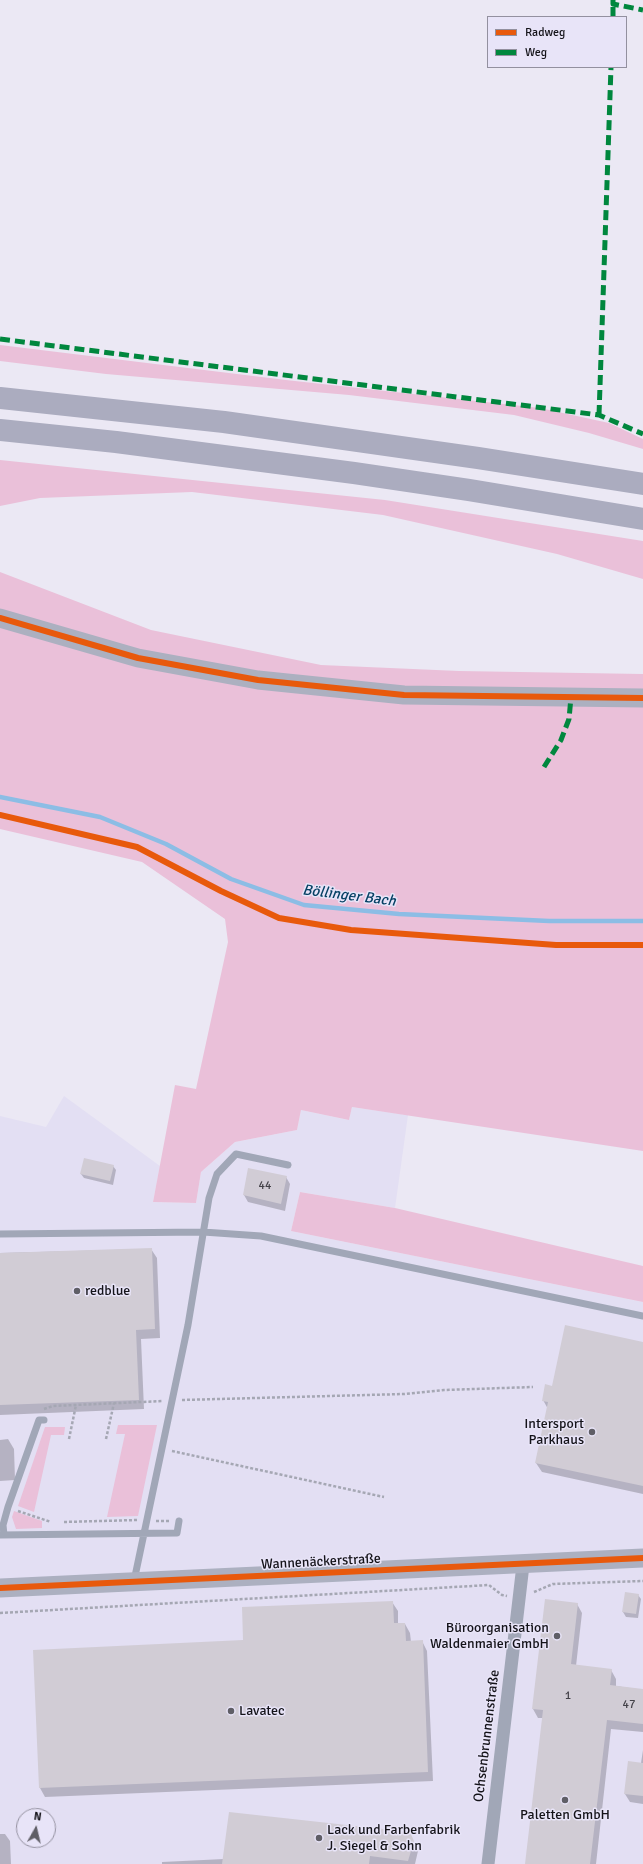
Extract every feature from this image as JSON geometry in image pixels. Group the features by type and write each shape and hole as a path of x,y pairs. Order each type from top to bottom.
{"highway":[{"path":"0,398 232,423 478,458 643,484"},
{"path":"0,430 116,442 354,473 469,490 643,519"}],"street":[{"path":"0,618 138,658 258,680 404,695 643,698"},
{"name":"Wannenäckerstraße","path":"0,1588 523,1565 643,1558"},
{"name":"Ochsenbrunnenstraße","path":"488,1864 523,1565"}],"lane":[{"path":"134,1583 188,1325 209,1198 217,1174 236,1154 288,1165"},
{"path":"0,1234 203,1232 261,1236 643,1316"},
{"path":"44,1420 39,1420 8,1507 2,1535 144,1532 177,1533 179,1521"}],"path":[{"path":"53,1406 172,1400 404,1394 444,1390 533,1387"},
{"path":"106,1439 114,1403"},
{"path":"69,1439 76,1405"},
{"path":"162,1449 384,1497"},
{"path":"8,1507 51,1522"},
{"path":"0,1613 489,1585 502,1595 519,1596 553,1584 643,1581"}],"shaded area":[{"path":"0,345 286,380 540,408 609,423 643,439 643,449 589,433 514,415 349,395 106,374 0,361"},
{"path":"0,460 385,500 643,541 643,579 557,554 383,515 192,492 40,498 0,506"},
{"path":"0,572 151,630 321,665 459,671 643,674 643,1151 352,1107 349,1120 301,1110 297,1130 235,1142 201,1172 196,1203 153,1202 175,1085 196,1089 228,942 225,919 142,862 0,829"},
{"path":"64,1096 160,1166 153,1202 196,1203 201,1172 235,1142 297,1130 301,1110 349,1120 352,1107 408,1115 395,1208 300,1192 291,1231 643,1302 643,1864 0,1864 0,1116 46,1127"},
{"path":"300,1192 395,1208 643,1266 643,1302 291,1231"},
{"path":"118,1425 157,1425 138,1516 107,1517 125,1434 116,1434"},
{"path":"45,1427 65,1427 64,1435 51,1435 34,1512 18,1506"},
{"path":"14,1511 42,1521 42,1528 16,1529 12,1517"}],"building":[{"path":"84,1158 114,1165 110,1181 80,1174"},
{"path":"248,1168 287,1176 281,1204 243,1195"},
{"name":"redblue","path":"152,1248 155,1329 136,1330 139,1400 0,1405 0,1253"},
{"name":"Intersport Parkhaus","path":"565,1325 643,1342 643,1486 535,1463 548,1402 542,1401 545,1384 552,1386"},
{"path":"625,1592 639,1594 636,1614 622,1612"},
{"path":"545,1599 578,1603 571,1664 612,1669 610,1685 643,1689 643,1724 607,1720 590,1864 525,1864 543,1710 532,1709"},
{"name":"Lavatec","path":"393,1601 394,1623 405,1623 406,1641 423,1640 428,1772 39,1788 33,1650 243,1640 242,1607"},
{"path":"628,1761 643,1763 643,1796 624,1794"},
{"name":"Lack und Farbenfabrik J. Siegel & Sohn","path":"229,1812 410,1832 414,1841 408,1861 370,1856 369,1864 222,1864"}],"waterway":[{"name":"Böllinger Bach","path":"0,797 100,817 166,844 231,879 304,905 399,914 549,921 643,921"}],"marked path":[{"path":"613,0 613,4 643,10"},
{"path":"613,4 613,16"},
{"path":"599,415 611,68"},
{"path":"0,339 599,415 643,434"},
{"path":"544,767 561,740 569,719 571,697"}],"cycle path":[{"path":"0,618 138,658 258,680 404,695 643,698"},
{"path":"0,815 137,847 221,891 279,918 351,930 556,945 643,945"},
{"path":"0,1588 643,1558"}],"place":[{"name":"redblue","path":"77,1291"},
{"name":"Intersport Parkhaus","path":"592,1432"},
{"name":"Büroorganisation Waldenmaier GmbH","path":"557,1636"},
{"name":"Lavatec","path":"231,1711"},
{"name":"Paletten GmbH","path":"565,1800"},
{"name":"Lack und Farbenfabrik J. Siegel & Sohn","path":"319,1838"}]}
